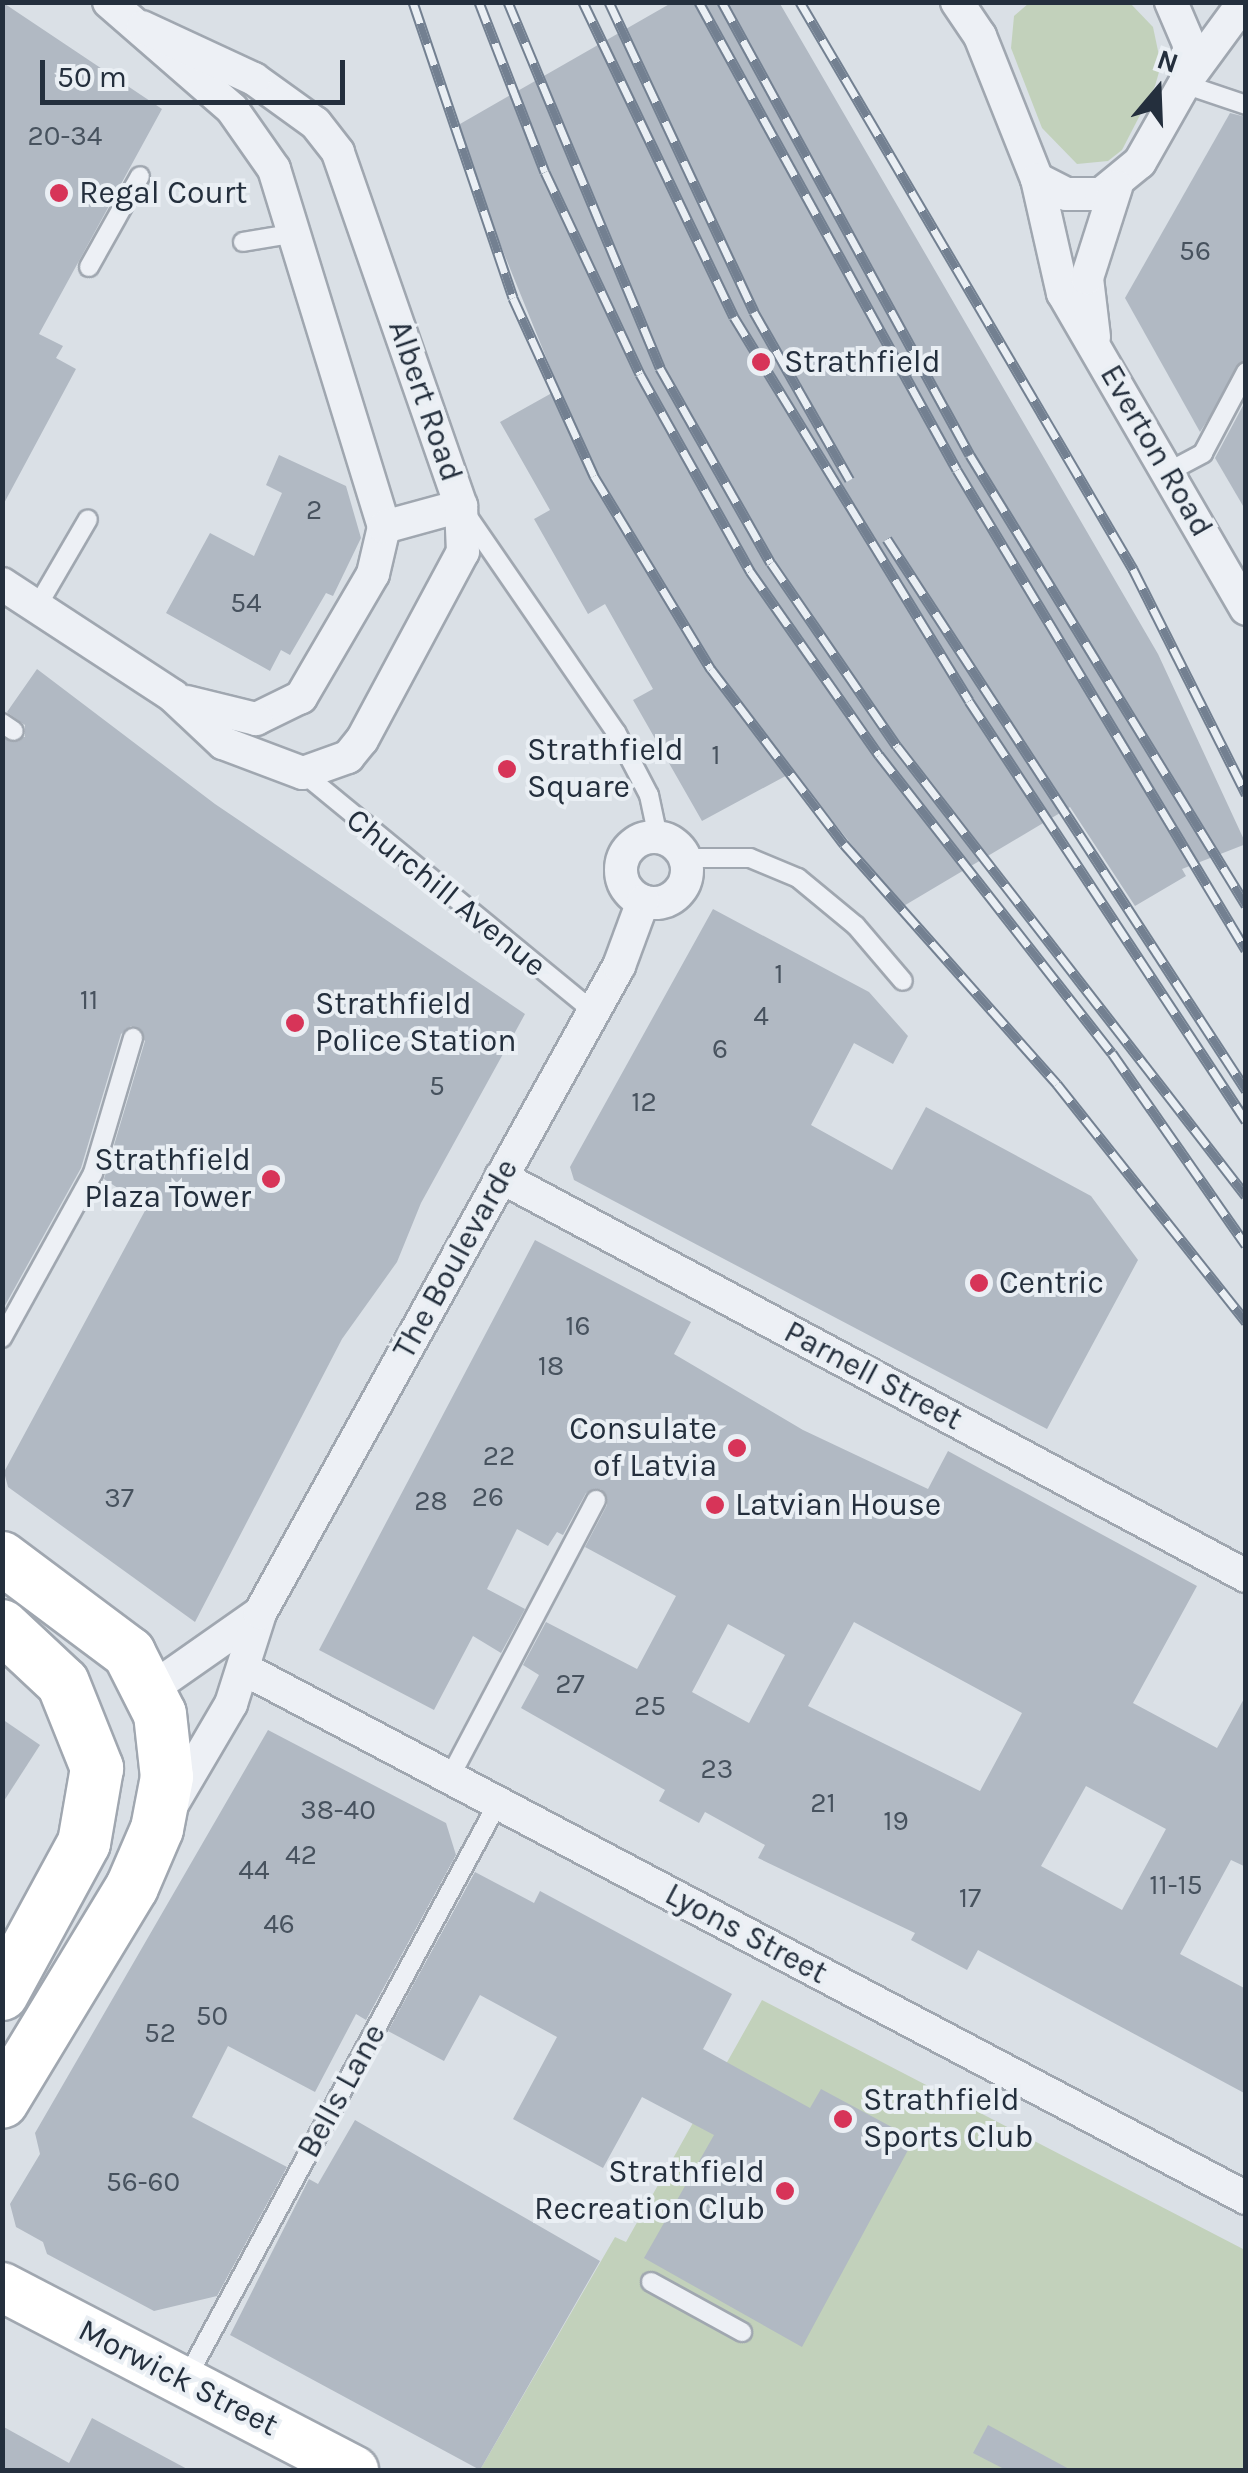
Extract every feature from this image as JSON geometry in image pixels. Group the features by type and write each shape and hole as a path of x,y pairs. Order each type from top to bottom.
{"main road":[{"path":"2,1558 129,1653 150,1690 120,1725 102,1844 64,1890 2,1994"},
{"path":"2,1626 63,1683 97,1768 94,1807 64,1890"},
{"name":"The Boulevarde","path":"2,2102 132,1886 157,1828 167,1778 165,1734 150,1690"},
{"name":"Morwick Street","path":"2,2287 354,2470"}],"street":[{"name":"Albert Road","path":"108,2 142,26 254,137 298,233 384,526"},
{"name":"Everton Road","path":"956,2 980,36 1038,179 1063,294 1246,609"},
{"path":"980,36 989,2"},
{"path":"1171,2 1189,44 1185,82"},
{"path":"1096,346 1087,278 1116,187 1140,162 1185,82 1244,2"},
{"name":"Albert Road","path":"142,26 254,79 315,122 338,152 461,506"},
{"path":"1038,179 1083,196 1116,187"},
{"path":"2,584 173,696 249,758 302,773 348,757 370,727 464,552 461,506 384,526 373,574 300,697 256,719 173,696"},
{"path":"658,837 685,858 686,879 674,896 643,901 626,888 620,868 628,848 658,837"},
{"name":"The Boulevarde","path":"157,1828 246,1670 260,1613 592,1010 643,901"},
{"name":"Parnell Street","path":"500,1178 1246,1576"},
{"name":"The Boulevarde","path":"150,1690 260,1613"},
{"name":"Lyons Street","path":"246,1670 1246,2198"}],"lane":[{"path":"1185,82 1246,105"},
{"path":"89,267 140,176"},
{"path":"243,242 298,233"},
{"path":"1168,472 1202,454 1246,372"},
{"name":"Albert Road","path":"461,506 616,732 649,796 658,837"},
{"path":"38,605 88,518"},
{"name":"Churchill Avenue","path":"302,773 592,1010"},
{"path":"685,858 739,856 798,878 903,981"},
{"path":"2,1338 93,1173 134,1038"},
{"path":"451,1776 596,1500"},
{"name":"Bells Lane","path":"185,2381 499,1802"},
{"path":"651,2282 742,2332"}],"green space":[{"path":"1029,3 1130,3 1153,27 1161,65 1155,86 1122,150 1108,161 1077,164 1042,128 1011,48 1014,16"},
{"name":"Strathfield Sports Club","path":"762,2000 1245,2250 1245,2470 480,2470 615,2237 626,2242"}],"building":[{"name":"Regal Court","path":"2,2 162,109 39,334 63,346 56,358 76,369 2,507"},
{"path":"673,2 779,2 1158,654 1246,844 1182,869 1186,876 1135,906 1070,807 902,907 793,772 702,821 633,700 653,689 605,604 588,614 534,519 550,510 500,422 559,389 453,128"},
{"path":"1230,113 1246,117 1246,360 1200,432 1125,298"},
{"path":"1246,400 1246,511 1215,458"},
{"path":"279,455 346,486 361,538 333,596 326,593 290,655 281,650 270,671 166,613 210,533 254,556 282,493 266,485"},
{"path":"37,669 215,804 525,1014 421,1203 397,1262 342,1339 195,1622 8,1487 4,1472 147,1207 104,1179 145,1041 131,1026 121,1034 81,1168 2,1311 2,738 25,737 25,725 7,712"},
{"path":"713,909 869,992 908,1036 893,1064 854,1043 811,1125 892,1170 926,1107 1091,1196 1138,1260 1047,1429 574,1180 570,1167"},
{"path":"535,1240 691,1322 674,1354 803,1430 928,1489 948,1451 1197,1586 1133,1703 1217,1748 1246,1695 1246,1867 1231,1860 1180,1954 1246,1989 1246,2094 978,1950 967,1970 911,1940 915,1933 758,1858 765,1845 705,1812 699,1823 659,1801 665,1790 521,1708 539,1675 523,1665 546,1622 637,1669 676,1596 585,1547 607,1505 601,1489 586,1493 563,1535 557,1532 548,1546 517,1529 487,1589 525,1609 501,1653 473,1636 434,1710 319,1650","holes":["854,1622 1022,1713 980,1791 808,1706","728,1624 785,1655 749,1723 692,1692","1086,1786 1166,1829 1122,1910 1041,1866"]},
{"path":"2,1719 40,1745 2,1804"},
{"path":"268,1730 446,1823 456,1855 366,2020 356,2014 315,2092 228,2046 192,2117 287,2167 217,2296 154,2311 47,2254 43,2242 16,2227 10,2204 40,2154 35,2133"},
{"path":"475,1872 534,1903 540,1891 732,1994 703,2049 810,2108 821,2089 914,2139 802,2347 644,2258 714,2135 642,2097 603,2168 513,2119 557,2037 480,1995 444,2061 388,2031"},
{"path":"355,2120 600,2261 480,2470 230,2335 309,2179 318,2184"},
{"path":"92,2418 189,2470 2,2470 2,2426 69,2463"},
{"path":"988,2425 1071,2470 1006,2470 973,2453"}],"railway":[{"path":"413,2 513,298 594,476 711,669 844,844 1057,1084 1246,1322"},
{"path":"479,2 545,172 640,374 750,571 879,755 1112,1053 1246,1245"},
{"path":"508,2 660,368 771,563 897,746 1246,1196"},
{"path":"583,2 734,317 969,701 1246,1121"},
{"path":"609,2 754,312 850,480"},
{"path":"699,2 957,470 1246,950"},
{"path":"722,2 970,455 1246,905"},
{"path":"800,2 1133,569 1246,794"},
{"path":"887,539 1246,1090"}],"place":[{"name":"Regal Court","path":"59,193"},
{"name":"Strathfield","path":"761,362"},
{"name":"Strathfield Square","path":"507,769"},
{"name":"Strathfield Police Station","path":"295,1023"},
{"name":"Strathfield Plaza Tower","path":"271,1179"},
{"name":"Centric","path":"979,1283"},
{"name":"Consulate of Latvia","path":"737,1448"},
{"name":"Latvian House","path":"715,1505"},
{"name":"Strathfield Sports Club","path":"843,2119"},
{"name":"Strathfield Recreation Club","path":"785,2191"}]}
